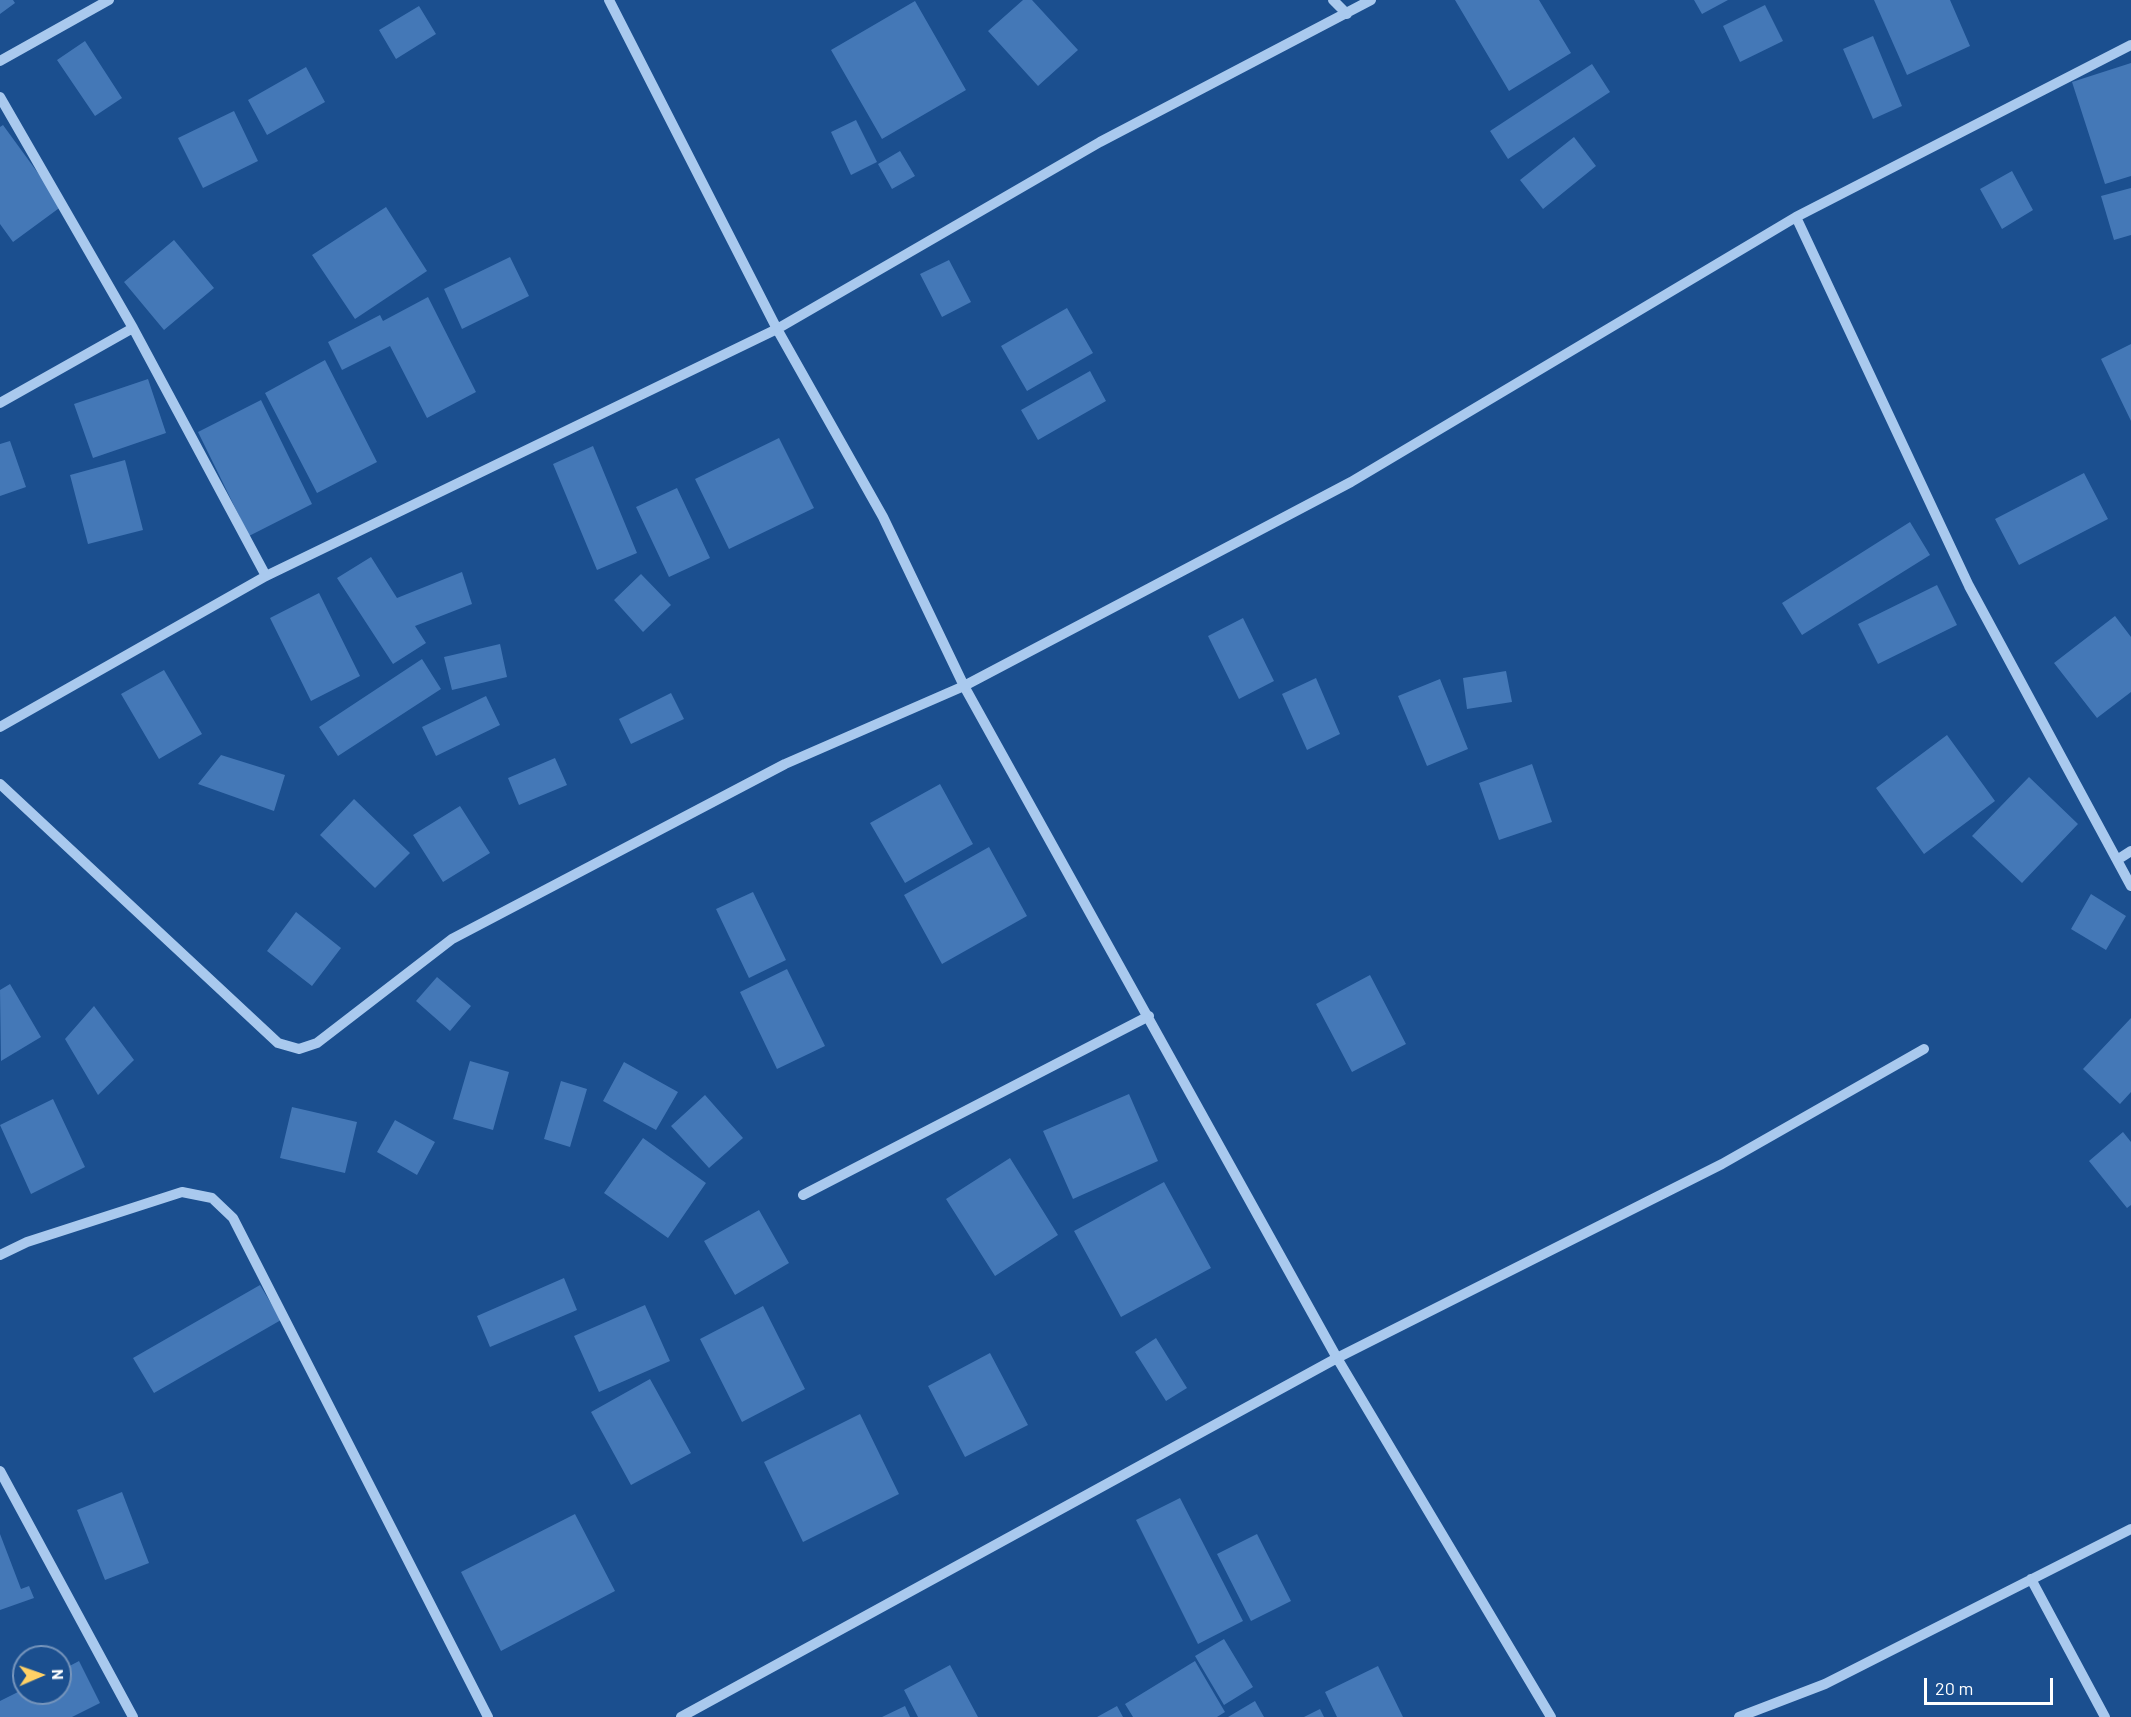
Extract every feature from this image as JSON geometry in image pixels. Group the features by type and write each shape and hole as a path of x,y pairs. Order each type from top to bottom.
{"street":[{"path":"0,60 109,0"},
{"path":"609,0 777,329 883,517 964,686 1337,1358 1551,1717"},
{"path":"1333,0 1347,14"},
{"path":"0,727 266,576 777,329 1100,142 1371,0"},
{"path":"0,784 278,1043 298,1049 317,1042 452,939 785,764 964,686 1351,482 1796,217 2131,45"},
{"path":"0,97 133,328 266,576"},
{"path":"1796,217 1969,586 2131,886"},
{"path":"0,403 133,328"},
{"path":"2117,861 2131,851"},
{"path":"802,1195 1149,1016"},
{"path":"681,1717 1337,1358 1722,1164 1924,1049"},
{"path":"0,1255 27,1242 182,1192 212,1198 233,1218 488,1717"},
{"path":"0,1472 133,1717"},
{"path":"1739,1717 1825,1684 2131,1530"},
{"path":"2031,1579 2105,1717"}],"building":[{"path":"0,0 13,0 15,3 0,14"},
{"path":"1023,0 1032,0 1078,50 1038,86 988,31"},
{"path":"1455,0 1539,0 1571,53 1509,91"},
{"path":"1694,0 1728,0 1702,14"},
{"path":"1874,0 1950,0 1970,46 1907,75"},
{"path":"915,1 966,90 882,139 831,50"},
{"path":"1765,5 1783,41 1740,62 1723,26"},
{"path":"419,6 436,34 396,59 379,30"},
{"path":"1873,36 1902,106 1873,119 1843,49"},
{"path":"85,41 122,98 95,116 57,60"},
{"path":"2131,63 2131,176 2105,184 2072,82"},
{"path":"1592,64 1610,92 1508,159 1490,131"},
{"path":"306,67 325,102 267,135 248,100"},
{"path":"234,111 258,161 203,188 178,138"},
{"path":"856,120 877,162 851,175 831,132"},
{"path":"3,125 62,206 13,242 0,224 0,127"},
{"path":"1574,137 1596,166 1543,209 1520,180"},
{"path":"900,151 915,176 892,189 878,164"},
{"path":"2012,171 2033,210 2002,229 1980,189"},
{"path":"2131,188 2131,235 2114,240 2101,196"},
{"path":"386,207 427,271 355,319 312,255"},
{"path":"174,240 214,288 164,330 124,282"},
{"path":"510,257 529,296 462,329 444,289"},
{"path":"949,260 971,302 942,317 920,274"},
{"path":"428,297 476,392 427,418 390,346 342,370 328,342 380,315 383,321"},
{"path":"1067,308 1093,353 1027,391 1001,346"},
{"path":"2131,344 2131,421 2101,359"},
{"path":"325,360 377,462 317,493 265,393"},
{"path":"1090,371 1106,401 1038,440 1021,410"},
{"path":"148,379 166,433 93,458 74,404"},
{"path":"261,400 312,504 249,536 198,432"},
{"path":"779,438 814,508 729,549 695,479"},
{"path":"10,441 26,487 0,496 0,444"},
{"path":"593,446 637,553 597,570 553,464"},
{"path":"125,460 143,530 88,544 70,475"},
{"path":"2084,473 2108,519 2019,565 1995,519"},
{"path":"677,488 710,558 669,577 636,507"},
{"path":"1910,522 1930,555 1802,635 1782,603"},
{"path":"371,557 397,598 462,572 472,604 415,626 426,643 393,664 337,578"},
{"path":"641,574 671,605 643,632 614,600"},
{"path":"1937,585 1957,625 1878,664 1858,624"},
{"path":"319,593 360,676 311,701 270,618"},
{"path":"2115,616 2131,637 2131,692 2097,718 2054,663"},
{"path":"1243,618 1274,681 1239,699 1208,636"},
{"path":"500,644 507,677 452,690 444,657"},
{"path":"422,659 441,689 338,756 319,727"},
{"path":"164,670 202,734 159,759 121,694"},
{"path":"1506,671 1512,702 1467,709 1463,678"},
{"path":"1316,678 1340,734 1307,750 1282,694"},
{"path":"1440,679 1468,749 1427,766 1398,696"},
{"path":"671,693 684,719 631,744 619,719"},
{"path":"486,696 500,725 436,756 422,727"},
{"path":"1947,735 1995,801 1924,854 1876,788"},
{"path":"221,755 285,775 274,811 198,784"},
{"path":"555,758 567,785 519,805 508,778"},
{"path":"1532,764 1552,822 1499,840 1479,783"},
{"path":"2029,777 2078,824 2022,883 1972,836"},
{"path":"940,784 973,844 905,883 870,823"},
{"path":"354,799 410,853 375,888 320,835"},
{"path":"460,806 490,853 443,882 413,835"},
{"path":"989,847 1027,916 942,964 904,895"},
{"path":"753,892 786,960 749,978 716,909"},
{"path":"2091,894 2126,916 2106,950 2071,929"},
{"path":"296,912 341,948 312,986 267,951"},
{"path":"787,969 825,1046 777,1069 740,992"},
{"path":"1370,975 1406,1044 1352,1072 1316,1004"},
{"path":"437,977 471,1006 450,1031 416,1001"},
{"path":"10,984 41,1037 1,1061 0,990"},
{"path":"94,1006 134,1060 98,1095 65,1039"},
{"path":"2131,1018 2131,1092 2120,1104 2083,1069"},
{"path":"470,1061 509,1072 493,1130 453,1119"},
{"path":"624,1062 678,1092 656,1130 603,1101"},
{"path":"561,1081 587,1089 570,1147 544,1139"},
{"path":"1129,1094 1158,1161 1073,1199 1043,1131"},
{"path":"705,1095 743,1138 709,1168 671,1126"},
{"path":"53,1099 85,1167 31,1194 0,1125"},
{"path":"292,1107 357,1122 345,1173 280,1158"},
{"path":"395,1120 435,1142 417,1175 377,1152"},
{"path":"2123,1132 2131,1142 2131,1205 2127,1208 2089,1161"},
{"path":"643,1138 706,1183 668,1238 604,1193"},
{"path":"1010,1158 1058,1235 995,1276 946,1199"},
{"path":"1164,1182 1211,1268 1121,1317 1074,1231"},
{"path":"759,1210 789,1263 735,1295 704,1241"},
{"path":"564,1278 577,1310 490,1347 477,1316"},
{"path":"260,1285 281,1320 154,1393 133,1358"},
{"path":"645,1305 670,1361 599,1392 574,1336"},
{"path":"763,1306 805,1389 742,1422 700,1339"},
{"path":"1156,1338 1187,1388 1166,1401 1135,1352"},
{"path":"990,1353 1028,1425 965,1457 928,1386"},
{"path":"650,1379 691,1453 631,1485 591,1412"},
{"path":"860,1414 899,1494 803,1542 764,1462"},
{"path":"122,1492 149,1563 105,1580 77,1510"},
{"path":"1180,1498 1243,1621 1198,1644 1136,1520"},
{"path":"575,1514 615,1591 501,1651 461,1572"},
{"path":"0,1534 21,1589 29,1586 34,1598 0,1610"},
{"path":"1257,1534 1291,1601 1251,1621 1217,1554"},
{"path":"1224,1639 1253,1687 1224,1705 1195,1656"},
{"path":"79,1661 100,1703 72,1717 0,1717 0,1701 12,1695 12,1705 72,1705 72,1665"},
{"path":"1195,1661 1225,1712 1217,1717 1133,1717 1125,1704"},
{"path":"950,1665 978,1717 918,1717 904,1690"},
{"path":"1378,1666 1403,1717 1337,1717 1325,1692"},
{"path":"1255,1701 1264,1717 1228,1717"},
{"path":"905,1706 910,1717 882,1717"},
{"path":"1117,1706 1123,1717 1097,1717"},
{"path":"1320,1709 1324,1717 1304,1717"}]}
